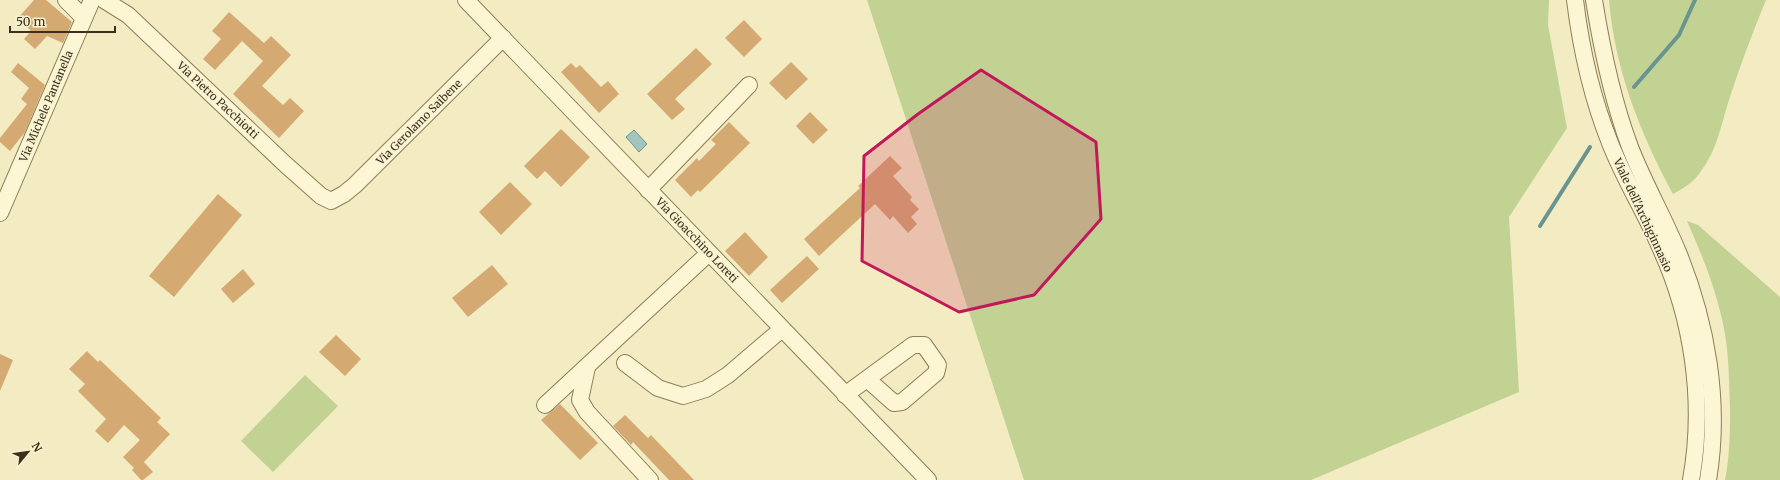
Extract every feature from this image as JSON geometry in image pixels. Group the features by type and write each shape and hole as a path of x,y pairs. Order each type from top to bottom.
{"street":[{"path":"66,0 84,18"},
{"name":"Via Michele Pantanella","path":"0,213 92,0"},
{"name":"Via Pietro Pacchiotti","path":"104,0 128,15 285,164 321,196 331,200"},
{"name":"Via Gioacchino Loreti","path":"466,0 928,480"},
{"name":"Viale dell'Archiginnasio","path":"1575,0 1589,77 1609,142 1661,247 1684,315 1692,356 1696,391 1695,447 1691,480"},
{"name":"Viale dell'Archiginnasio","path":"1594,0 1608,73 1625,131 1641,172 1677,250 1693,291 1700,318 1709,371 1712,409 1712,449 1708,480"},
{"name":"Via Gerolamo Saibene","path":"331,200 344,194 355,185 503,38"},
{"path":"648,190 749,85"},
{"path":"545,405 709,253"},
{"path":"625,363 658,388 683,396 706,389 728,375 782,329"},
{"path":"587,367 580,400 587,412 650,480"},
{"path":"845,395 867,379"}],"highlighted area":[{"path":"981,70 1096,142 1101,219 1034,295 959,312 862,261 864,156 918,114"}],"green space":[{"path":"867,0 1549,0 1548,25 1567,128 1509,217 1519,392 1311,480 1024,480"},
{"path":"1609,0 1766,0 1741,64 1711,156 1692,182 1673,194 1650,148 1623,76 1612,26"},
{"path":"1687,221 1698,225 1780,297 1780,480 1725,480 1729,453 1730,425 1729,379 1726,343 1722,319 1714,290"},
{"path":"305,375 338,406 273,472 241,441"}],"water":[{"path":"634,130 647,144 639,152 626,137"}],"building":[{"path":"34,0 46,0 72,22 63,43 47,36 35,49 24,39 31,31 18,18"},
{"path":"229,12 264,43 271,36 291,55 262,86 283,105 290,98 304,111 279,138 233,94 263,61 242,41 215,70 203,59 221,39 212,31"},
{"path":"744,20 762,39 744,57 725,38"},
{"path":"696,48 712,64 675,99 685,109 672,120 647,94"},
{"path":"791,62 808,79 786,100 769,83"},
{"path":"18,63 45,85 25,132 10,151 0,142 0,138 27,104 21,99 29,88 11,72"},
{"path":"571,63 576,68 580,65 601,87 608,81 619,94 599,113 561,72"},
{"path":"810,112 828,130 813,144 796,126"},
{"path":"729,122 750,143 700,192 698,190 691,197 675,180 697,158 699,161 716,144 711,140"},
{"path":"561,129 590,157 561,187 545,171 537,179 524,166"},
{"path":"890,156 902,168 893,176 912,197 910,200 919,209 911,217 917,224 908,233 893,216 890,220 875,204 819,256 804,239 860,188 858,186"},
{"path":"510,182 532,204 501,235 479,212"},
{"path":"218,194 242,215 174,297 149,276"},
{"path":"745,232 768,257 749,276 725,251"},
{"path":"807,256 819,269 782,303 770,290"},
{"path":"492,265 508,284 468,317 452,298"},
{"path":"243,269 255,284 233,303 221,289"},
{"path":"336,335 361,359 345,376 319,352"},
{"path":"87,351 98,362 100,360 161,418 157,422 170,434 144,462 153,472 143,480 141,480 132,470 134,468 123,457 140,440 124,425 108,443 95,431 106,419 78,391 85,384 69,369"},
{"path":"0,354 13,360 0,391"},
{"path":"560,404 598,443 580,460 541,420"},
{"path":"625,415 648,438 651,435 694,480 669,480 633,442 631,445 613,426"}],"waterway":[{"path":"1634,87 1679,35 1695,0"},
{"path":"1540,226 1590,147"}]}
